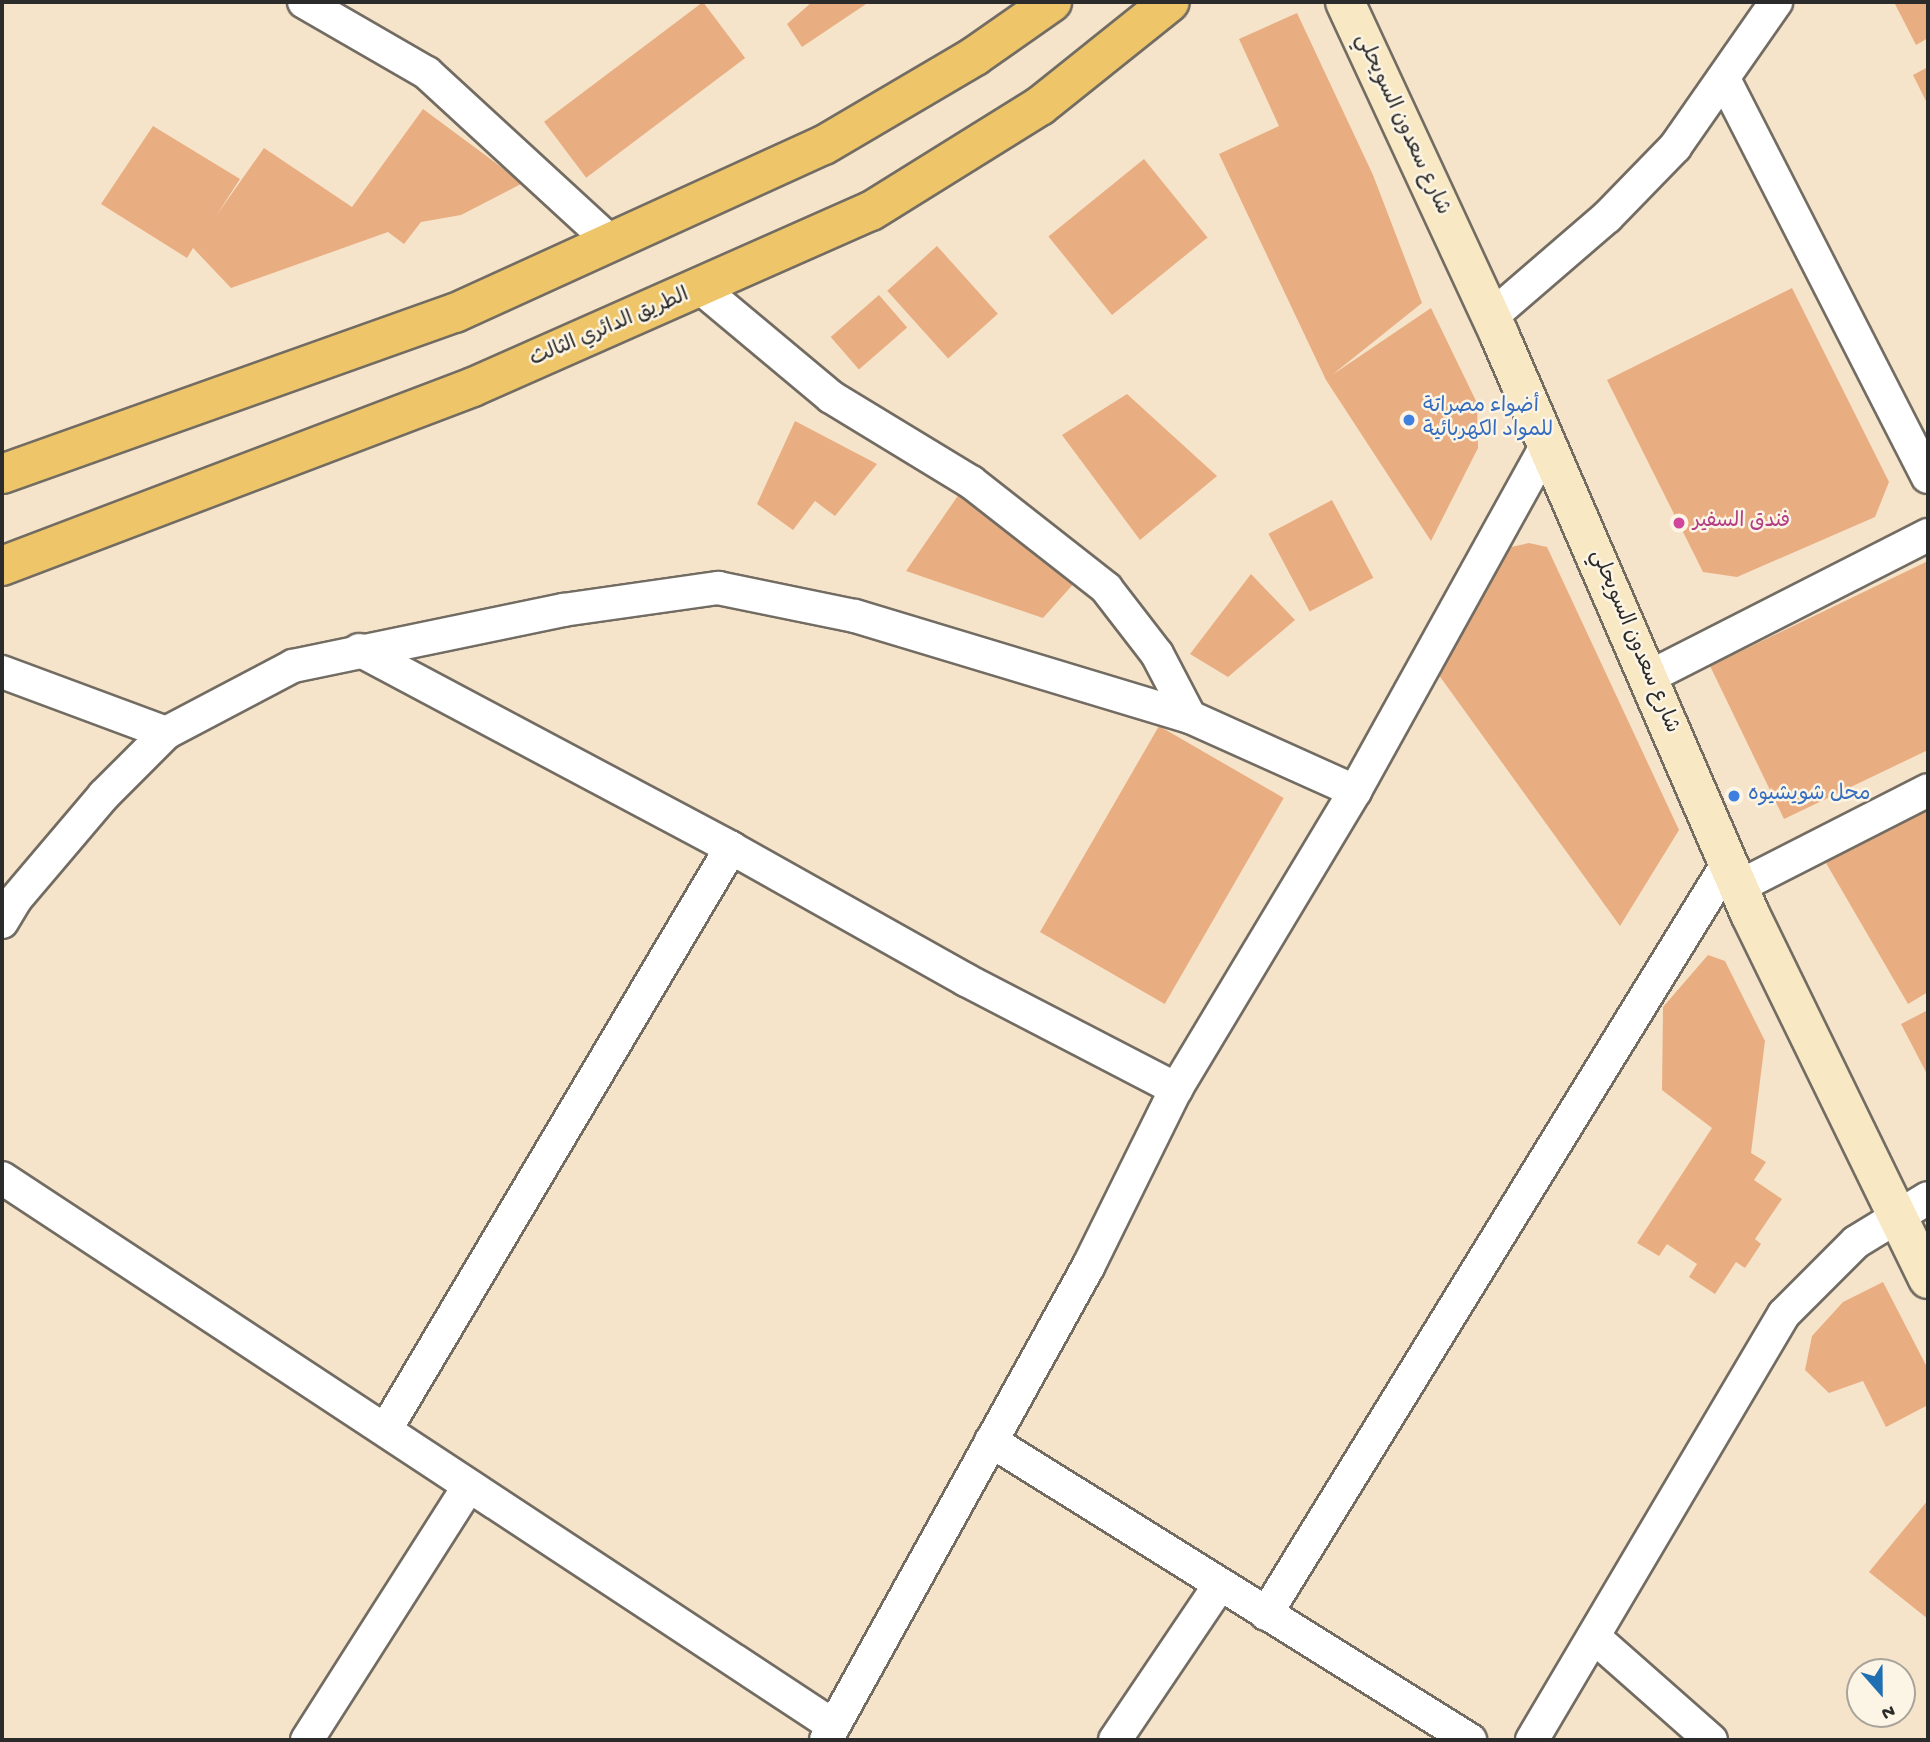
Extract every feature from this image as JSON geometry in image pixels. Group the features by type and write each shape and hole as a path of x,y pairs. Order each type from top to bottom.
{"main road":[{"path":"2,474 455,313 824,145 975,56 1052,2"},
{"name":"الطريق الدائري الثالث","path":"2,566 473,387 702,289 871,211 951,164 1040,106 1170,2"},
{"name":"شارع سعدون السويحلي","path":"1345,2 1492,317 1733,875 1912,1206 1928,1279"}],"street":[{"path":"304,2 427,74 610,241"},
{"path":"1492,317 1627,197 1675,147 1776,2"},
{"path":"1724,79 1928,477"},
{"path":"702,289 831,397 971,482 1106,588 1157,654 1190,717"},
{"path":"2,1178 386,1429 830,1733 1088,1267 1176,1089 1355,790 1547,444"},
{"path":"1649,677 1928,535"},
{"path":"2,922 15,900 104,795 166,733 293,666 359,650 563,610 718,588 855,615 1190,717 1355,790"},
{"path":"359,650 732,848 966,980 1176,1089"},
{"path":"2,672 166,733"},
{"path":"1266,1614 1733,875 1928,790"},
{"path":"386,1429 732,848"},
{"path":"1532,1740 1784,1314 1822,1272 1912,1206"},
{"path":"991,1441 1219,1586 1470,1740"},
{"path":"307,1740 468,1487"},
{"path":"1115,1740 1219,1586"},
{"path":"1594,1637 1711,1740"}],"building":[{"path":"703,2 745,58 586,178 544,122"},
{"path":"812,2 869,2 802,47 787,24"},
{"path":"1894,2 1928,2 1928,38 1916,45"},
{"path":"1297,13 1373,175 1422,303 1332,375 1431,308 1477,403 1478,448 1431,541 1326,380 1219,154 1279,126 1239,39"},
{"path":"1928,67 1928,105 1913,75"},
{"path":"423,109 523,183 461,215 421,222 404,244 388,232 231,288 193,248 187,258 101,204 153,126 240,179 216,216 264,148 352,207"},
{"path":"1144,159 1208,237 1112,315 1048,236"},
{"path":"937,246 998,314 948,358 887,291"},
{"path":"1792,288 1889,482 1875,517 1737,577 1703,572 1607,380"},
{"path":"879,295 907,327 859,369 831,337"},
{"path":"1127,394 1217,476 1140,540 1062,435"},
{"path":"795,421 877,464 835,516 815,501 793,530 757,504"},
{"path":"966,484 1076,581 1043,618 906,571"},
{"path":"1332,500 1373,578 1310,612 1268,534"},
{"path":"1529,543 1547,547 1679,830 1620,926 1433,667 1511,547"},
{"path":"1928,561 1928,750 1784,819 1710,666"},
{"path":"1251,574 1295,620 1228,677 1190,654"},
{"path":"1159,726 1284,798 1165,1004 1040,932"},
{"path":"1928,804 1928,992 1908,1004 1826,863"},
{"path":"1708,955 1725,961 1765,1041 1751,1153 1766,1162 1754,1180 1782,1199 1755,1239 1761,1244 1745,1268 1736,1262 1715,1294 1689,1277 1697,1264 1667,1244 1659,1256 1637,1243 1712,1128 1662,1090 1663,1007"},
{"path":"1928,1010 1928,1076 1901,1024"},
{"path":"1883,1282 1928,1369 1928,1405 1886,1427 1863,1381 1829,1393 1805,1370 1812,1336 1843,1302"},
{"path":"1928,1500 1928,1619 1869,1572"}],"place":[{"name":"أضواء مصراتة للمواد الكهربائية","path":"1409,420"},
{"name":"فندق السفير","path":"1679,523"},
{"name":"محل شويشيوه","path":"1734,796"}]}
